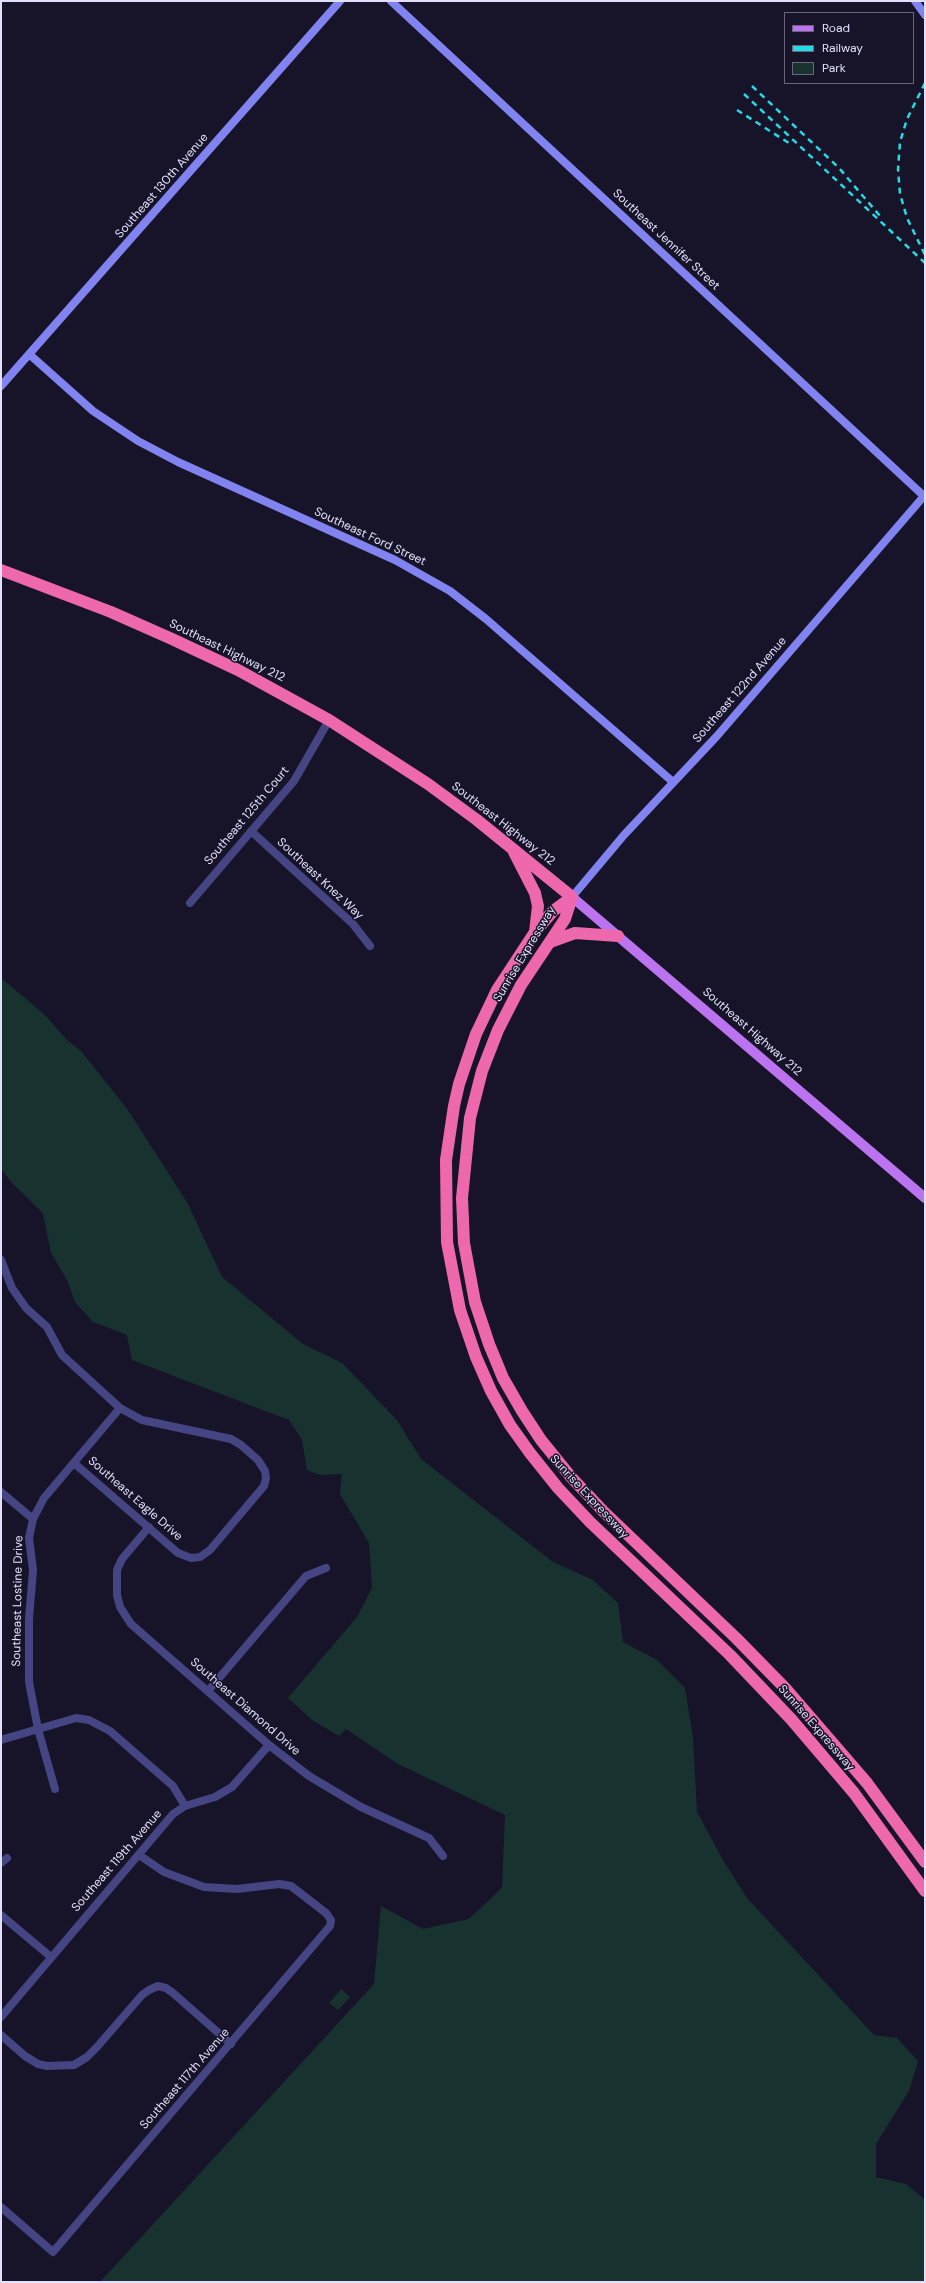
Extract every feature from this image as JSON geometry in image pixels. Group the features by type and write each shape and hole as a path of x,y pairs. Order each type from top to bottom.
{"highway":[{"name":"Southeast Highway 212","path":"1,570 111,612 172,639 244,673 329,720 428,784 512,848 572,897"},
{"path":"512,848 534,893 538,906 535,932"},
{"name":"Sunrise Expressway","path":"572,897 553,911 535,932 497,990 476,1034 459,1084 450,1131 445,1189 447,1242 460,1310 476,1358 491,1391 510,1425 558,1488 590,1522 730,1655 791,1719 854,1793 925,1891"},
{"name":"Sunrise Expressway","path":"572,897 565,919 521,985 498,1030 476,1090 467,1136 462,1198 464,1243 475,1302 489,1344 503,1378 522,1411 541,1440 571,1477 604,1512 786,1688 867,1783 925,1862"},
{"path":"550,942 576,932 618,936"}],"main road":[{"name":"Southeast Highway 212","path":"572,897 925,1198"}],"street":[{"name":"Southeast 130th Avenue","path":"1,386 340,1"},
{"name":"Southeast Jennifer Street","path":"391,1 924,497"},
{"path":"915,1 925,14"},
{"name":"Southeast Ford Street","path":"29,354 93,411 138,441 178,462 395,560 450,591 486,619 673,782"},
{"name":"Southeast 122nd Avenue","path":"572,897 624,835 721,731 924,497"},
{"name":"Southeast 125th Court","path":"190,902 294,781 329,720"},
{"name":"Southeast Knez Way","path":"251,831 353,924 370,946"},
{"name":"Southeast Eagle Drive","path":"1,1260 7,1277 26,1308 47,1328 62,1355 120,1408 142,1420 231,1439 241,1445 258,1460 265,1471 264,1486 210,1550 200,1557 191,1558 178,1553 74,1463"},
{"path":"1,1285 7,1277"},
{"name":"Southeast Lostine Drive","path":"55,1789 38,1729 27,1664 32,1584 29,1538 33,1519 44,1498 120,1408"},
{"path":"1,1492 33,1519"},
{"name":"Southeast Diamond Drive","path":"149,1527 122,1559 117,1570 116,1582 120,1607 131,1624 269,1745 309,1776 333,1792 429,1838 443,1856"},
{"path":"208,1691 306,1576 326,1568"},
{"path":"1,1740 76,1718 101,1724 173,1786 185,1806"},
{"name":"Southeast 119th Avenue","path":"1,2017 174,1814 185,1806 215,1797 232,1787 269,1745"},
{"name":"Southeast 117th Avenue","path":"1,2207 53,2252 328,1929 331,1920 326,1913 291,1886 272,1884 237,1889 204,1887 164,1872 139,1855"},
{"path":"1,1915 51,1957"},
{"path":"1,2035 25,2056 38,2064 54,2066 74,2065 97,2047 142,1995 148,1990 158,1986 166,1988 173,1993 231,2044"}],"green space":[{"path":"1,978 44,1014 67,1040 81,1051 128,1110 188,1204 222,1277 303,1344 342,1363 397,1420 421,1459 553,1562 593,1580 618,1603 623,1642 657,1660 685,1688 693,1737 697,1812 723,1860 747,1898 874,2035 897,2038 918,2061 909,2091 876,2144 876,2177 906,2184 925,2200 925,2282 100,2282 374,1984 381,1906 423,1929 469,1919 502,1888 505,1815 398,1764 346,1729 339,1736 312,1720 288,1698 357,1617 372,1588 369,1543 340,1494 342,1474 320,1475 307,1470 302,1440 289,1420 132,1360 127,1335 93,1322 75,1302 68,1282 51,1253 43,1213 12,1183 1,1169"},
{"path":"341,1989 350,1997 338,2010 329,2003"}],"railway":[{"path":"925,83 907,119 900,142 898,169 900,194 907,218 925,255"},
{"path":"752,86 839,168 880,216"},
{"path":"744,94 925,263"},
{"path":"737,110 792,145"}]}
